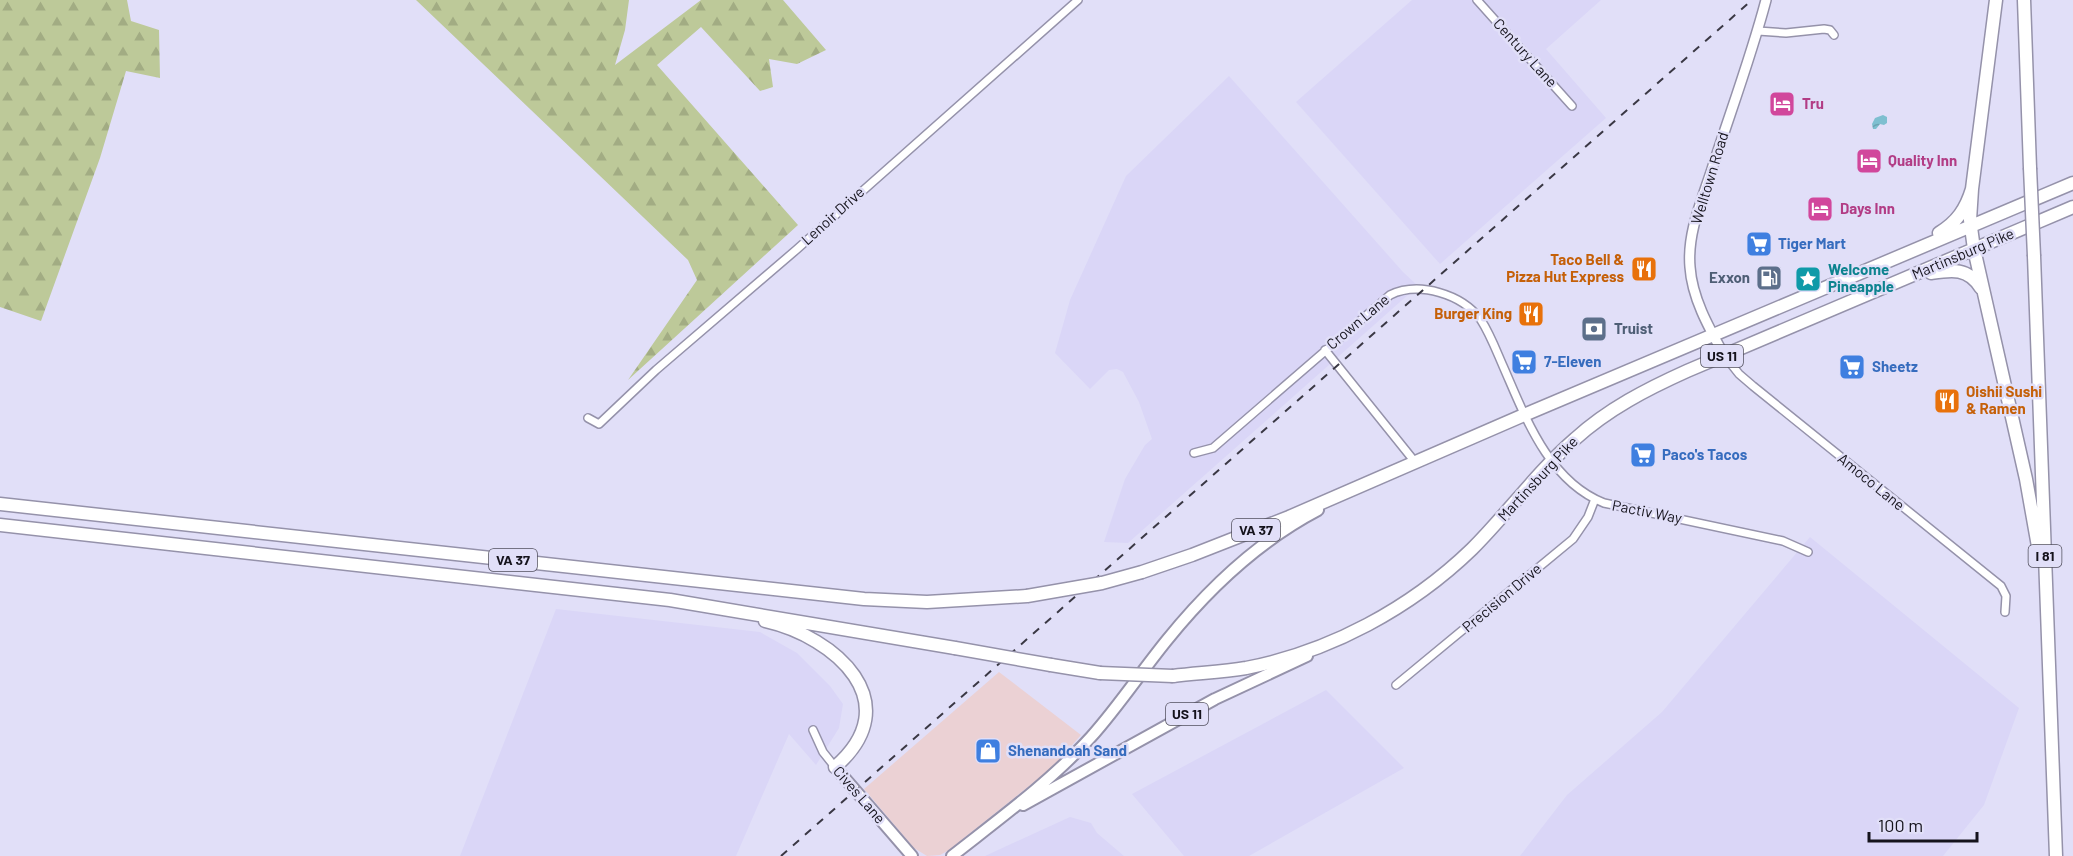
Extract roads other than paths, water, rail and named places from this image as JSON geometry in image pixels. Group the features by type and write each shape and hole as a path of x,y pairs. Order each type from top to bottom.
{"highway":[{"path":"1996,0 1972,189 1971,226 1983,294 2046,582"},
{"name":"I 81","path":"2024,0 2056,856"},
{"name":"Martinsburg Pike","path":"1368,482 2073,183"},
{"path":"1896,259 1957,220 1968,203 1972,189"},
{"name":"Martinsburg Pike","path":"1382,618 1454,566 1493,527 1552,461 1583,432 1634,396 1724,355 2073,207"},
{"path":"1909,277 1953,269 1972,277 1983,294"},
{"name":"VA 37","path":"0,504 864,598 927,602 1027,597 1076,589 1142,572 1234,539 1368,482"},
{"name":"VA 37","path":"0,525 513,580 692,603 1100,673 1173,676 1245,668 1336,639 1382,618"},
{"path":"513,580 754,619 782,626 813,641 829,651 852,672 862,688 865,699 864,732 854,748 835,767"}],"main road":[{"name":"US 11","path":"952,856 1054,772 1090,739 1181,623 1231,572 1284,529 1368,482"},
{"name":"US 11","path":"997,820 1215,699 1356,634 1382,618"},
{"name":"Cives Lane","path":"835,767 912,856"}],"street":[{"name":"Lenoir Drive","path":"588,418 599,424 656,370 796,250 1078,0"},
{"name":"Century Lane","path":"1478,0 1572,106"},
{"name":"Welltown Road","path":"1724,355 1698,303 1691,279 1691,239 1766,0"},
{"path":"1758,31 1786,33 1824,29 1830,30 1834,35"},
{"name":"Crown Lane","path":"1194,453 1213,448 1390,295 1397,291 1412,289 1440,293 1466,306 1481,321 1495,347 1524,415"},
{"path":"1325,350 1415,462"},
{"name":"Amoco Lane","path":"1724,355 1739,374 1753,386 2001,586 2006,596 2005,612"},
{"name":"Pactiv Way","path":"1524,415 1552,461 1581,490 1595,499 1783,541 1808,552"},
{"name":"Precision Drive","path":"1396,686 1573,539 1588,517 1595,499"},
{"name":"Cives Lane","path":"813,730 823,752 835,767"}],"water":[{"path":"1883,115 1887,117 1887,123 1880,124 1873,129 1872,124 1875,118"}],"railway":[{"path":"781,856 1752,0"}],"place":[{"name":"Tru","path":"1782,104"},
{"name":"Quality Inn","path":"1869,161"},
{"name":"Days Inn","path":"1820,209"},
{"name":"Tiger Mart","path":"1759,244"},
{"name":"Taco Bell & Pizza Hut Express","path":"1644,269"},
{"name":"Exxon","path":"1769,278"},
{"name":"Welcome Pineapple","path":"1808,279"},
{"name":"Burger King","path":"1531,314"},
{"name":"Truist","path":"1594,329"},
{"name":"7-Eleven","path":"1524,362"},
{"name":"Sheetz","path":"1852,367"},
{"name":"Oishii Sushi & Ramen","path":"1947,401"},
{"name":"Paco's Tacos","path":"1643,455"},
{"name":"Shenandoah Sand","path":"988,751"}]}
